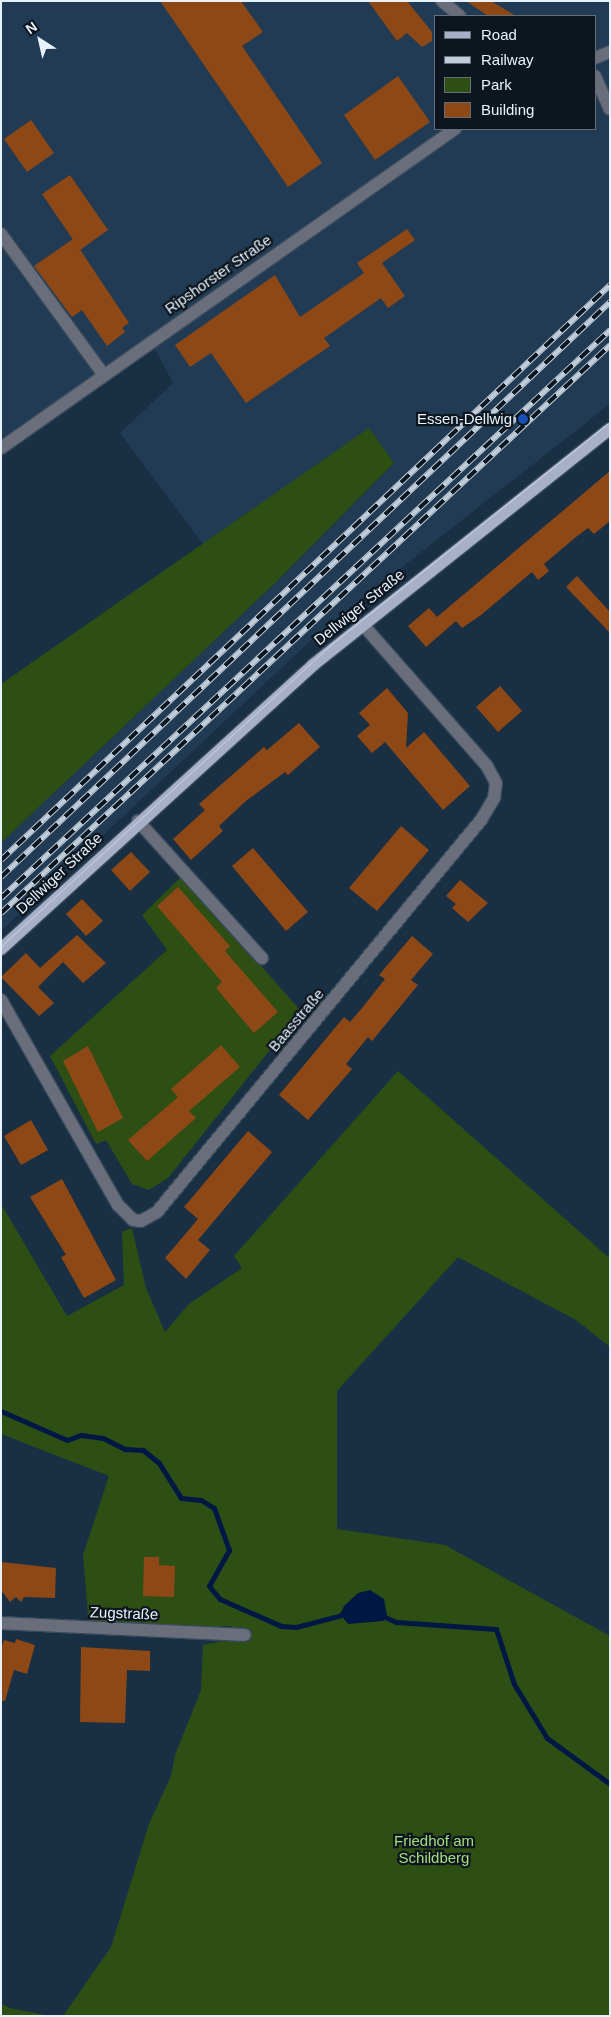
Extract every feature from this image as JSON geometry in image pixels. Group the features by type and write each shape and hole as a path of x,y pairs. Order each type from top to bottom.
{"main road":[{"name":"Dellwiger Straße","path":"1,949 138,821 363,625 610,429"}],"street":[{"path":"442,1 459,15"},
{"path":"596,58 610,52"},
{"path":"596,78 610,109"},
{"name":"Ripshorster Straße","path":"1,448 103,374 454,130"},
{"path":"1,234 103,374"},
{"name":"Baasstraße","path":"1,1000 118,1205 132,1220 141,1221 157,1212 462,845 494,798 496,783 487,766 363,625"},
{"path":"138,821 262,958"},
{"name":"Zugstraße","path":"1,1623 245,1634"}],"shaded area":[{"path":"1,1 610,1 610,404 322,630 1,931 1,843 274,584 394,463 369,429 203,544 120,433 173,383 153,345 1,443"}],"green space":[{"path":"369,428 394,463 274,584 1,843 1,684"},
{"path":"182,876 301,1011 168,1178 149,1190 132,1184 106,1140 96,1144 50,1056 167,950 142,915"},
{"name":"Friedhof am Schildberg","path":"398,1071 607,1256 610,1254 610,1347 576,1320 458,1257 337,1391 337,1529 445,1545 610,1636 610,2016 63,2016 111,1947 149,1824 171,1776 175,1755 201,1690 203,1645 227,1640 232,1626 89,1627 83,1555 109,1476 1,1434 1,1204 67,1316 124,1285 122,1232 132,1228 146,1288 165,1332 189,1304 242,1268 234,1256"},
{"path":"1,2004 10,2008 50,2016 1,2016"}],"water":[{"path":"370,1590 384,1599 387,1616 383,1621 348,1624 340,1614 344,1606 358,1593"}],"building":[{"path":"160,1 241,1 263,32 242,46 322,163 288,187"},
{"path":"368,1 407,1 432,32 432,41 422,47 407,33 397,41"},
{"path":"466,1 491,1 514,15 487,15"},
{"path":"398,76 430,122 375,160 344,115"},
{"path":"31,120 54,153 27,172 4,139"},
{"path":"70,175 108,230 80,250 42,194"},
{"path":"407,229 415,240 382,263 405,296 388,308 381,298 324,338 330,346 246,403 211,353 190,367 175,345 275,275 300,317 364,273 357,263"},
{"path":"73,239 129,323 122,328 125,332 107,346 82,310 72,317 34,266"},
{"path":"610,471 610,521 594,534 588,528 576,537 544,564 549,571 538,580 532,572 481,615 462,628 456,621 426,647 408,626 429,608 437,617"},
{"path":"577,576 610,612 610,633 566,587"},
{"path":"500,686 522,711 498,732 476,707"},
{"path":"387,688 408,713 406,748 424,732 470,786 443,810 385,742 372,753 357,736 370,725 359,713"},
{"path":"299,723 320,747 288,775 285,772 246,801 219,826 223,831 191,860 173,839 205,810 199,804 264,747 267,750"},
{"path":"401,826 429,850 377,911 349,888"},
{"path":"253,848 308,912 286,931 232,866"},
{"path":"131,852 150,872 130,891 111,870"},
{"path":"460,880 488,903 468,922 452,908 456,904 446,896"},
{"path":"178,887 230,946 225,951 278,1012 254,1033 216,988 222,982 157,906"},
{"path":"82,899 103,921 86,936 66,914"},
{"path":"77,935 106,963 83,983 63,962 38,987 54,1003 39,1016 1,977 26,953 40,968"},
{"path":"412,936 433,954 411,980 418,985 372,1041 368,1037 346,1064 352,1069 308,1120 279,1095 344,1017 350,1022 362,1008 385,979 379,975"},
{"path":"221,1045 240,1067 189,1111 196,1118 147,1161 128,1140 178,1097 171,1089"},
{"path":"88,1046 123,1118 98,1132 63,1061"},
{"path":"31,1120 48,1150 21,1165 4,1136"},
{"path":"248,1131 272,1152 198,1240 210,1250 186,1279 165,1258 198,1219 184,1207"},
{"path":"62,1179 116,1280 84,1298 61,1257 66,1255 30,1197"},
{"path":"144,1557 159,1557 159,1565 175,1566 174,1597 143,1596"},
{"path":"1,1562 56,1568 55,1598 24,1597 21,1602 16,1597 10,1602 1,1590"},
{"path":"16,1639 35,1645 27,1674 14,1670 5,1701 1,1701 1,1649 4,1640 15,1643"},
{"path":"81,1647 150,1651 150,1671 127,1670 125,1723 80,1722"}],"waterway":[{"path":"1,1411 67,1440 81,1435 103,1438 125,1449 143,1450 159,1463 181,1498 201,1500 214,1508 229,1550 209,1586 220,1599 281,1626 296,1627 346,1614"},
{"path":"381,1615 396,1622 496,1629 514,1684 547,1738 610,1784"}],"tram line":[{"path":"1,946 329,646 610,422"}],"railway":[{"path":"1,860 610,285"},
{"path":"1,877 610,302"},
{"path":"1,898 610,330"},
{"path":"1,913 610,345"}],"place":[{"name":"Essen-Dellwig","path":"523,419"}]}
